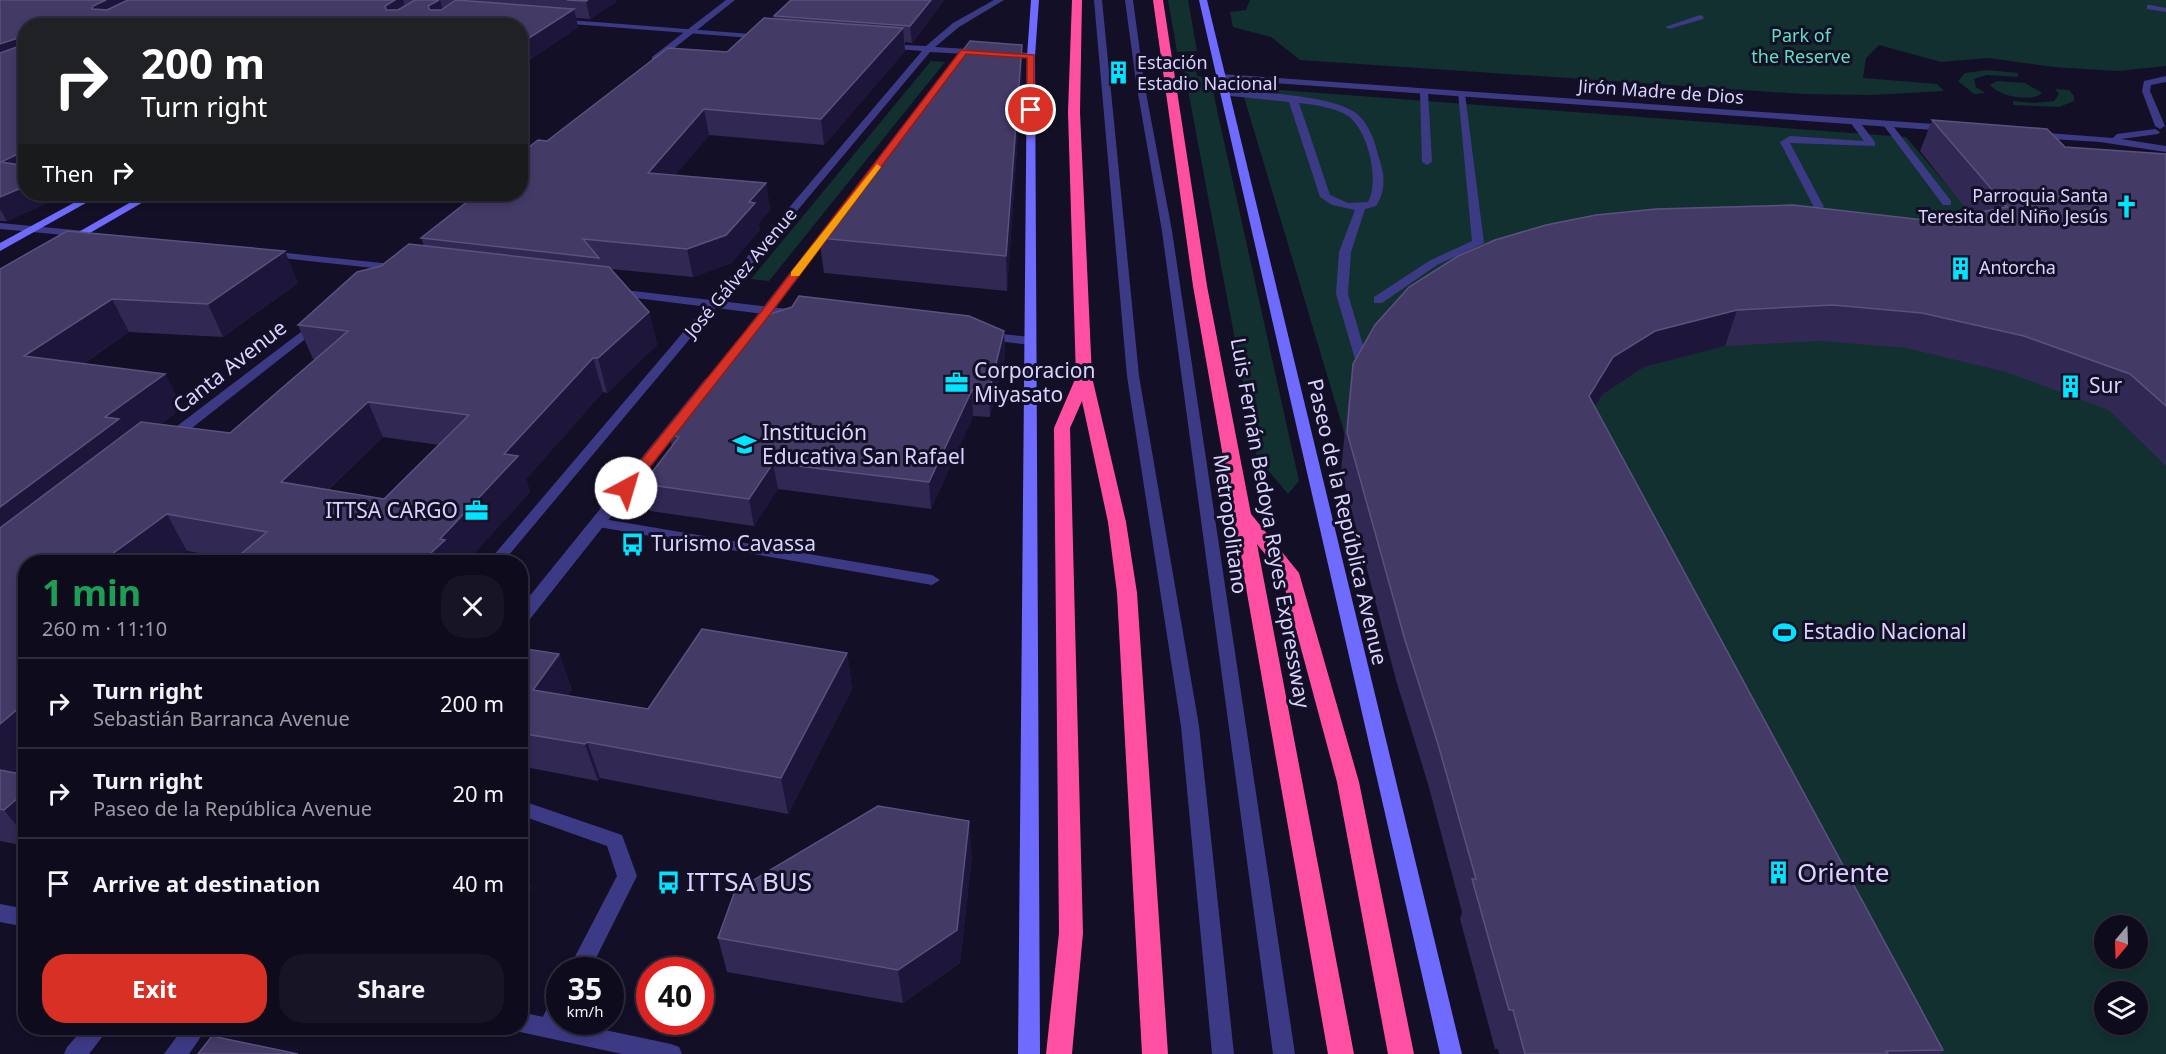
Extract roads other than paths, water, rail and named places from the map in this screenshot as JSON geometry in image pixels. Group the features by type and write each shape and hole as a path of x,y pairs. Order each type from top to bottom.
{"highway":[{"path":"1077,0 1074,124 1084,377 1117,522 1127,593 1155,1054"},
{"name":"Luis Fernán Bedoya Reyes Expressway","path":"1158,0 1200,286 1341,1054"},
{"path":"1059,1054 1071,933 1062,428 1084,377"},
{"path":"1242,516 1290,573 1348,782 1401,1054"}],"main road":[{"path":"1029,1054 1031,56 1035,0"},
{"name":"Paseo de la República Avenue","path":"1203,0 1451,1054"},
{"path":"0,248 84,201"},
{"path":"61,246 140,201"}],"street":[{"path":"646,66 731,0"},
{"name":"José Gálvez Avenue","path":"501,555 928,49 956,25 1000,0"},
{"path":"1098,0 1133,376 1191,726 1223,1054"},
{"name":"Metropolitano","path":"1129,0 1140,82 1167,231 1284,1054"},
{"path":"2150,7 2166,10"},
{"path":"1669,27 1700,17"},
{"path":"551,21 771,37"},
{"path":"873,45 928,49 960,56 1031,56"},
{"name":"Jirón Madre de Dios","path":"1221,77 1958,129"},
{"path":"2166,79 2147,83 2146,91 2160,127 2156,136 2166,144"},
{"path":"1424,92 1427,162"},
{"path":"1224,93 1293,100 1337,109 1352,115 1362,126 1381,179 1372,204 1361,207 1335,203 1325,197 1293,100"},
{"path":"1378,300 1433,263 1478,243 1461,94"},
{"path":"1820,207 1785,142 1790,139 1872,144 1855,122"},
{"path":"1887,124 1947,203"},
{"path":"2100,139 2160,127"},
{"path":"2029,134 2100,139 2166,149"},
{"path":"1361,207 1345,252 1342,294 1361,359"},
{"name":"José Gálvez Avenue","path":"745,338 838,218"},
{"path":"0,226 101,236"},
{"path":"249,252 413,269"},
{"path":"371,281 409,252"},
{"path":"599,291 815,316"},
{"name":"Canta Avenue","path":"158,448 325,317"},
{"path":"970,334 1030,341"},
{"path":"528,610 716,375"},
{"path":"598,523 932,580"},
{"path":"528,808 615,841 627,876 586,957"},
{"path":"0,913 18,916"},
{"path":"528,1024 546,1028"},
{"path":"75,1054 92,1035"},
{"path":"175,1054 190,1035"},
{"path":"580,1035 666,1054"}],"place":[{"name":"Estación Estadio Nacional","path":"1119,73"},
{"name":"Parroquia Santa Teresita del Niño Jesús","path":"2126,206"},
{"name":"Antorcha","path":"1961,268"},
{"name":"Corporacion Miyasato","path":"956,383"},
{"name":"Sur","path":"2071,386"},
{"name":"Institución Educativa San Rafael","path":"744,445"},
{"name":"ITTSA CARGO","path":"476,511"},
{"name":"Turismo Cavassa","path":"633,544"},
{"name":"Estadio Nacional","path":"1785,632"},
{"name":"Oriente","path":"1779,873"},
{"name":"ITTSA BUS","path":"668,882"}],"park label":[{"name":"Park of the Reserve","path":"1801,46"}]}
